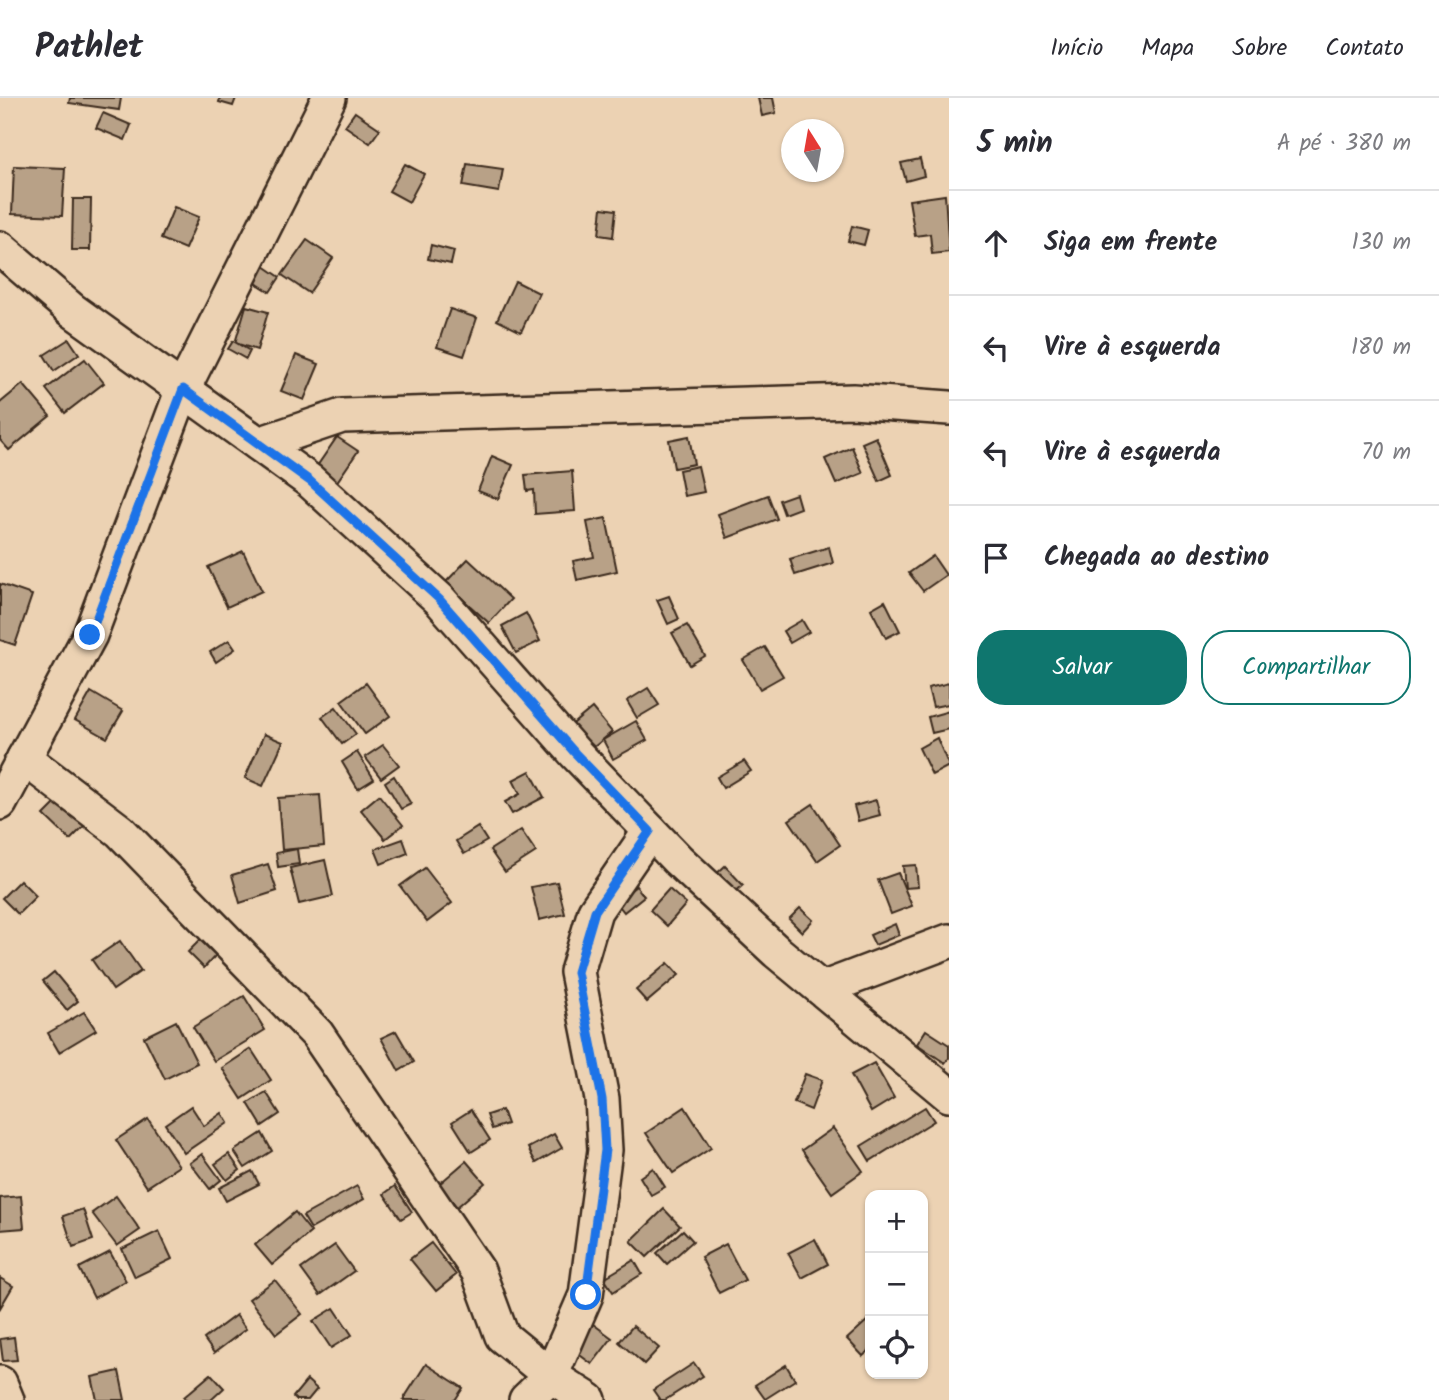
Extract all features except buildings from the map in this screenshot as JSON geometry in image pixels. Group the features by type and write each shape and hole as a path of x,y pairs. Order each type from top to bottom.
{"street":[{"path":"0,803 90,635 183,389 328,98"},
{"path":"0,248 72,310 310,481 439,599 575,753 650,831 777,952 949,1095"},
{"path":"259,444 342,416 853,401 949,408"},
{"path":"24,758 120,831 317,1034 478,1271 502,1336 551,1376 589,1400"},
{"path":"526,1400 551,1376 586,1295 605,1150 602,1099 577,972 595,911 650,831"},
{"path":"822,989 949,942"},
{"path":"0,1383 7,1400"}],"route":[{"path":"90,635 183,389 310,481 439,599 575,753 650,831 595,911 577,972 602,1099 605,1150 586,1295"}]}
